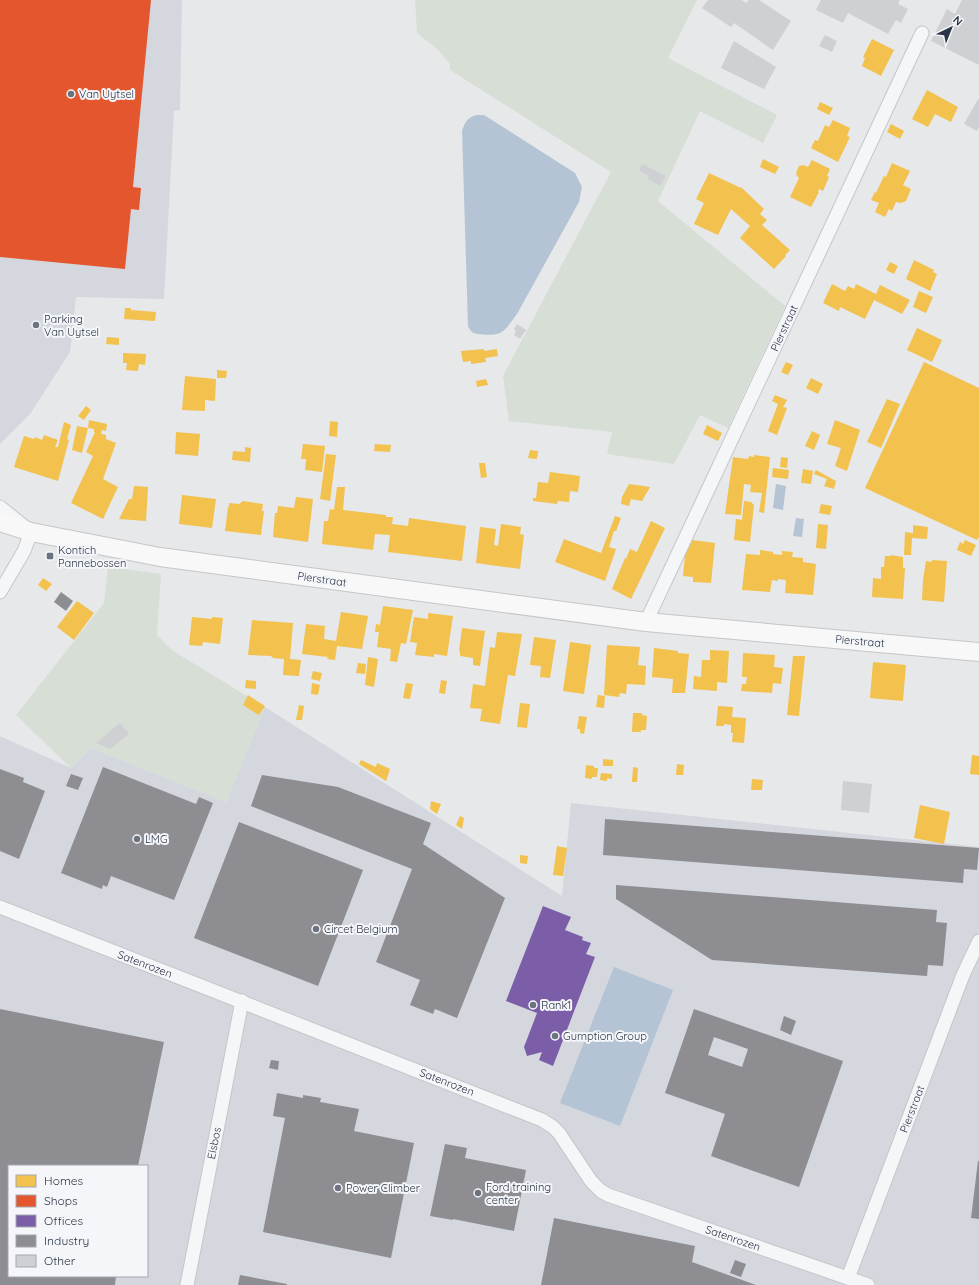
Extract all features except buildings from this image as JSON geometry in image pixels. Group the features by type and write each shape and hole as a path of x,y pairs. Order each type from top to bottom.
{"street":[{"name":"Pierstraat","path":"646,622 922,33"},
{"path":"0,507 31,532 24,551 0,592"},
{"name":"Pierstraat","path":"0,522 31,532 160,557 646,622 979,652"},
{"name":"Satenrozen","path":"0,908 242,1001 542,1120 559,1133 591,1181 601,1191 608,1195 868,1285"},
{"name":"Pierstraat","path":"848,1278 963,975 979,941"},
{"name":"Elsbos","path":"187,1285 242,1001"}],"shaded area":[{"name":"Van Uytsel","path":"0,0 182,0 180,110 174,111 164,299 76,297 70,352 30,414 0,444"},
{"path":"415,0 697,0 668,58 777,115 763,143 700,111 658,201 785,306 728,428 700,415 674,464 607,454 612,432 509,421 503,376 611,172 450,70 450,64 437,49 417,33"},
{"path":"108,567 161,574 157,635 173,651 265,707 226,802 91,748 71,768 16,715 104,603"},
{"path":"265,707 562,896 571,803 979,847 979,1285 0,1285 0,736 71,768 91,748 226,802"}],"water":[{"path":"476,115 484,115 575,173 582,187 579,202 517,314 505,330 494,335 474,333 468,326 462,131 467,121"},
{"path":"776,484 786,486 783,510 773,508"},
{"path":"796,518 804,519 802,537 793,536"},
{"path":"614,967 673,990 620,1126 560,1103"}],"place":[{"name":"Van Uytsel","path":"71,94"},
{"name":"Parking Van Uytsel","path":"36,325"},
{"name":"Kontich Pannebossen","path":"50,556"},
{"name":"LMG","path":"137,839"},
{"name":"Circet Belgium","path":"316,929"},
{"name":"Rank1","path":"533,1005"},
{"name":"Gumption Group","path":"555,1036"},
{"name":"Power Climber","path":"338,1188"},
{"name":"Ford training center","path":"478,1193"}]}
